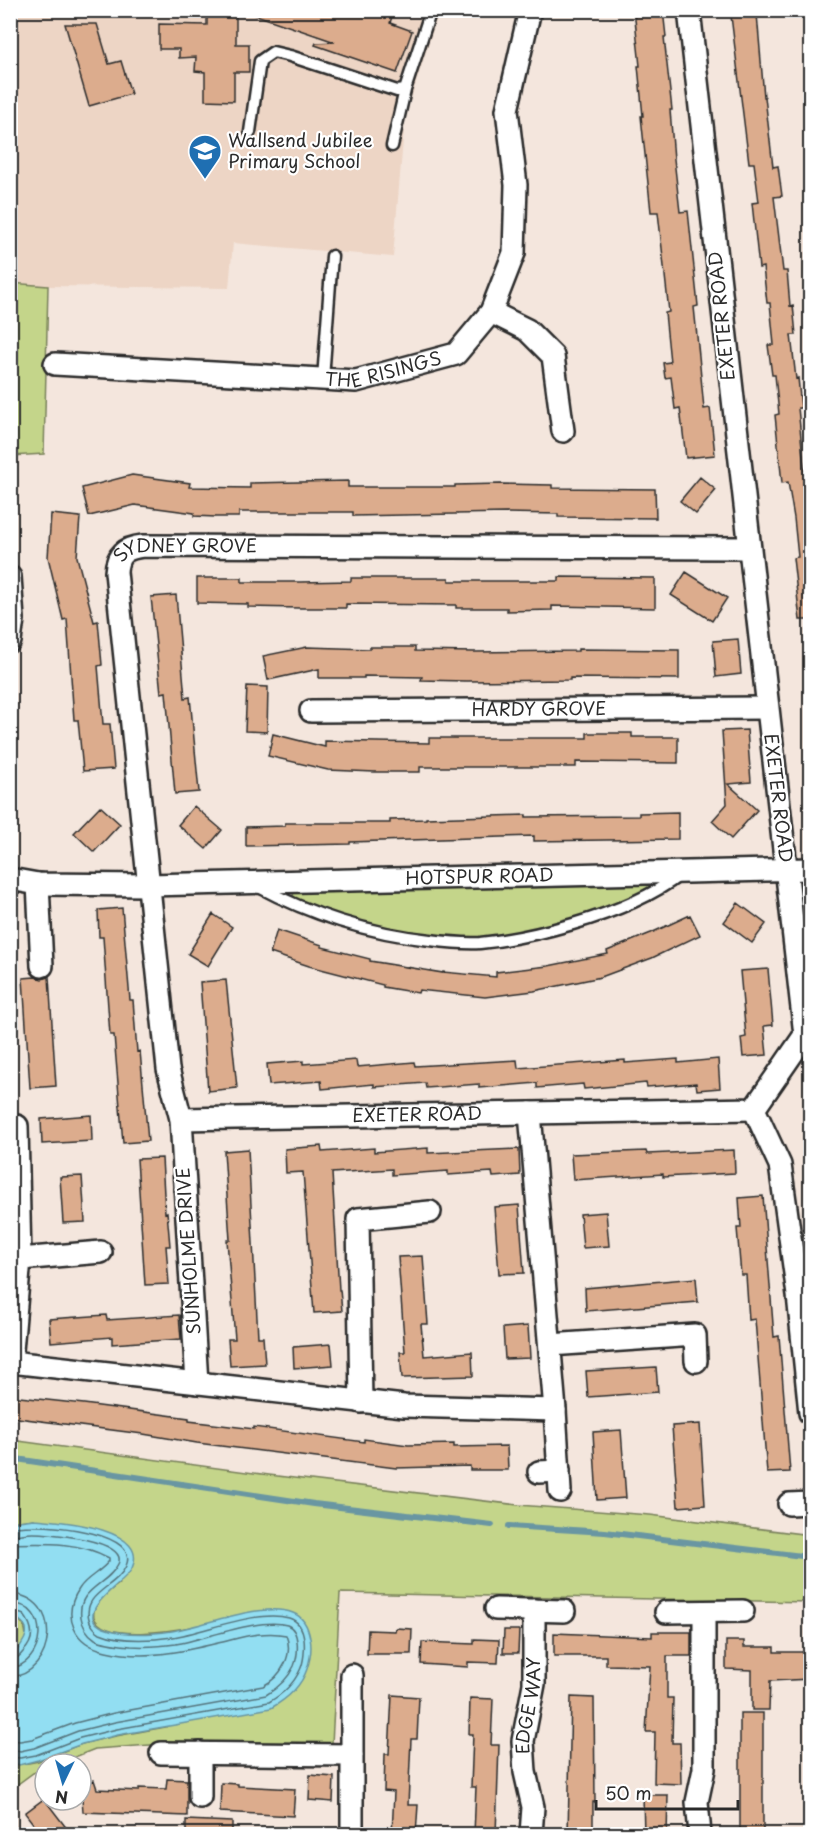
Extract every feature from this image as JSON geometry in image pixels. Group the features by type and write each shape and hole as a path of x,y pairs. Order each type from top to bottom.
{"street":[{"name":"THE RISINGS","path":"55,364 356,381 456,354 491,312 514,253 516,185 507,110 530,10"},
{"name":"EXETER ROAD","path":"181,1119 754,1109 808,1035 766,708 689,10"},
{"path":"491,312 527,330 553,356 563,431"},
{"name":"SYDNEY GROVE","path":"181,1119 168,1069 148,885 116,572 121,553 130,548 748,548"},
{"path":"10,577 14,619 10,641"},
{"name":"HARDY GROVE","path":"311,711 766,708"},
{"name":"HOTSPUR ROAD","path":"10,879 38,884 148,885 810,868"},
{"path":"38,884 42,966"},
{"path":"754,1109 780,1166 804,1294 810,1413"},
{"path":"530,1113 555,1410 552,1478"},
{"name":"SUNHOLME DRIVE","path":"181,1119 197,1383"},
{"path":"17,1126 20,1259 11,1362 404,1406 555,1410"},
{"path":"361,1402 358,1219 430,1212"},
{"path":"20,1259 100,1252"},
{"path":"549,1345 695,1335 696,1361"},
{"path":"789,1504 810,1503"},
{"path":"496,1609 564,1611"},
{"name":"EDGE WAY","path":"531,1834 533,1807 525,1772 523,1741 534,1684 534,1611"},
{"path":"666,1611 743,1611"},
{"path":"700,1834 697,1802 704,1769 704,1612"},
{"path":"352,1675 352,1834"},
{"path":"161,1753 352,1755"},
{"path":"200,1753 200,1797"}],"lane":[{"path":"392,146 405,90 431,10"},
{"path":"250,132 260,61 273,52 397,91 405,90"},
{"path":"323,379 332,256"},
{"path":"249,882 286,901 351,926 405,937 477,943 515,939 601,916 659,891 685,872"}],"shaded area":[{"name":"Wallsend Jubilee Primary School","path":"10,11 439,11 405,117 393,257 233,243 229,288 48,286 11,283"}],"green space":[{"path":"10,283 48,286 44,454 11,456"},
{"path":"663,881 634,898 580,918 516,934 477,938 448,937 364,925 295,901 293,894 299,887"},
{"path":"11,1440 269,1475 518,1505 650,1515 810,1535 810,1602 340,1593 332,1744 164,1744 95,1749 87,1752 62,1752 92,1741 166,1727 196,1626 141,1633 111,1630 100,1625 94,1617 95,1606 101,1598 120,1583 34,1519 11,1522"},
{"path":"11,1616 23,1625 26,1640 11,1657"},
{"path":"10,1762 33,1762 33,1773 11,1789"}],"water":[{"path":"34,1519 80,1525 116,1535 129,1544 134,1556 131,1570 102,1599 93,1615 95,1622 112,1631 155,1633 250,1612 280,1610 293,1613 305,1623 311,1642 309,1662 301,1681 283,1701 271,1708 118,1735 60,1752 33,1752 33,1761 19,1765 11,1762 11,1657 21,1646 26,1629 19,1620 11,1616 11,1522"}],"building":[{"path":"207,10 236,10 236,44 249,44 249,72 234,72 234,101 205,100 205,72 195,71 196,57 179,58 179,49 159,49 159,24 207,25"},
{"path":"250,10 385,10 393,13 390,23 412,31 397,73 315,45 316,43 335,42 250,13"},
{"path":"634,10 663,10 680,212 688,211 698,306 694,307 704,409 710,408 715,455 686,458 680,408 675,409 671,377 665,378 663,363 670,362 665,313 669,312 658,212 651,212 641,116 643,116 638,66 640,66"},
{"path":"757,14 773,167 778,166 782,196 774,197 783,271 787,271 790,306 793,305 796,335 791,335 801,408 798,408 806,486 810,486 810,620 800,620 793,558 798,557 794,518 788,482 782,483 775,415 779,414 775,375 772,375 768,345 774,345 770,303 767,303 763,267 759,268 752,203 759,202 754,163 749,163 731,16"},
{"path":"65,24 97,24 109,64 121,61 131,94 89,106"},
{"path":"132,475 190,483 189,487 250,488 250,483 348,481 348,487 455,487 455,485 501,484 552,485 552,488 655,489 656,518 558,517 558,514 506,513 353,516 353,512 239,512 239,517 216,517 194,516 194,513 135,505 89,516 82,488"},
{"path":"700,477 716,490 696,514 680,501"},
{"path":"51,514 80,517 77,557 94,622 98,621 102,665 98,666 103,724 110,724 114,769 83,771 78,720 74,720 67,619 63,620 48,557"},
{"path":"686,572 727,598 712,621 671,595"},
{"path":"559,577 655,578 655,608 552,606 552,610 507,611 507,608 456,608 456,605 346,604 346,608 300,608 197,603 197,578 242,578 242,582 300,582 351,581 351,578 559,581"},
{"path":"176,595 185,698 190,697 199,792 175,794 166,692 161,693 151,597"},
{"path":"738,639 741,674 716,677 713,641"},
{"path":"307,647 370,649 370,647 415,647 415,651 475,652 578,651 578,649 679,650 679,679 570,678 570,680 466,681 421,680 422,677 319,678 319,669 268,680 263,656"},
{"path":"247,686 268,687 267,732 245,731"},
{"path":"747,730 751,782 728,784 757,810 731,839 712,821 727,804 722,731"},
{"path":"587,733 632,733 632,737 678,737 678,763 576,762 576,767 420,767 420,772 375,772 328,770 268,756 273,734 325,747 325,741 429,743 429,738 587,738"},
{"path":"100,806 120,824 94,852 74,833"},
{"path":"194,806 222,830 206,849 178,825"},
{"path":"678,812 678,839 534,841 534,836 246,846 246,827 285,826 285,823 390,823 390,820 426,818 526,815 526,817 639,816 639,813"},
{"path":"738,903 766,924 752,943 724,922"},
{"path":"122,908 130,1000 133,1000 137,1052 140,1051 148,1141 123,1143 114,1035 110,1035 103,937 99,937 98,910"},
{"path":"213,914 232,927 208,966 188,954"},
{"path":"690,915 700,935 652,958 601,977 534,991 485,997 419,990 418,993 383,987 383,985 309,966 270,953 277,930 322,945 322,947 370,959 370,961 443,973 496,977 496,972 548,966 608,954 607,951"},
{"path":"768,969 773,1025 764,1026 767,1055 743,1057 741,1038 746,1037 740,971"},
{"path":"49,977 56,1086 30,1088 23,978 42,979"},
{"path":"226,980 237,1088 208,1091 200,982"},
{"path":"678,1059 678,1063 718,1059 720,1088 697,1090 696,1083 647,1087 646,1083 584,1089 583,1084 537,1088 537,1083 479,1088 479,1084 426,1088 425,1083 374,1087 374,1084 322,1089 321,1081 269,1085 267,1064 356,1060 357,1067 414,1062 415,1066 517,1060 518,1068 625,1060 625,1063"},
{"path":"91,1115 92,1141 42,1144 41,1119"},
{"path":"321,1146 322,1152 374,1148 374,1152 428,1148 428,1153 519,1149 520,1175 493,1177 492,1172 448,1175 448,1171 392,1175 392,1169 332,1173 342,1311 314,1313 303,1172 286,1173 285,1149"},
{"path":"248,1149 258,1337 263,1337 265,1364 230,1366 228,1339 235,1339 227,1240 230,1240 224,1151"},
{"path":"734,1150 735,1173 663,1177 663,1174 573,1180 571,1154 646,1151 647,1154"},
{"path":"162,1158 165,1213 167,1212 170,1246 166,1246 169,1284 145,1285 137,1159"},
{"path":"82,1176 85,1222 63,1223 60,1177"},
{"path":"763,1196 774,1337 779,1336 790,1472 767,1473 755,1319 749,1320 746,1275 741,1275 737,1228 741,1228 739,1198"},
{"path":"519,1205 524,1273 499,1274 494,1207"},
{"path":"606,1212 609,1246 583,1248 580,1214"},
{"path":"423,1256 428,1324 421,1324 424,1356 472,1352 473,1376 402,1378 400,1352 405,1352 398,1257"},
{"path":"696,1278 698,1302 586,1311 585,1288"},
{"path":"106,1315 107,1320 179,1315 181,1339 112,1344 112,1337 51,1342 49,1319"},
{"path":"528,1326 530,1358 505,1359 503,1328"},
{"path":"331,1344 333,1365 294,1368 293,1347"},
{"path":"656,1367 658,1392 588,1397 586,1371"},
{"path":"10,1396 364,1442 364,1439 408,1445 507,1446 508,1470 470,1470 470,1466 396,1468 10,1417"},
{"path":"700,1424 705,1505 678,1507 672,1426"},
{"path":"621,1430 626,1498 597,1500 593,1432"},
{"path":"396,1628 412,1629 411,1654 367,1654 368,1630 395,1631"},
{"path":"504,1630 519,1630 518,1653 503,1653"},
{"path":"652,1632 691,1632 691,1656 667,1656 667,1698 673,1698 672,1743 680,1743 681,1784 654,1783 655,1732 646,1732 650,1666 606,1665 606,1656 554,1656 554,1633 652,1637"},
{"path":"474,1639 499,1640 498,1663 468,1662 468,1667 421,1664 422,1642 474,1644"},
{"path":"726,1641 744,1641 744,1647 774,1647 774,1652 810,1652 810,1679 770,1681 769,1710 752,1710 752,1670 726,1669"},
{"path":"392,1695 419,1697 417,1739 411,1739 408,1805 418,1805 416,1834 392,1834 394,1792 384,1791 385,1754 389,1754"},
{"path":"571,1697 594,1698 595,1802 593,1802 593,1829 590,1829 590,1834 568,1834"},
{"path":"470,1698 493,1699 491,1745 499,1745 496,1834 474,1834 476,1787 471,1787 473,1734 469,1734"},
{"path":"740,1713 763,1713 763,1834 740,1834"},
{"path":"310,1775 334,1777 333,1802 309,1800"},
{"path":"167,1779 187,1780 187,1816 83,1812 93,1812 94,1780 97,1789 139,1791 139,1788 166,1789"},
{"path":"221,1783 295,1789 293,1816 220,1812"},
{"path":"643,1795 668,1795 667,1834 644,1834"},
{"path":"33,1807 33,1812 54,1812 71,1834 41,1834 25,1813"},
{"path":"186,1820 232,1822 232,1834 186,1834"}],"waterway":[{"path":"10,1458 314,1504 492,1525"},
{"path":"509,1526 605,1532 810,1557"}],"place":[{"name":"Wallsend Jubilee Primary School","path":"205,180"}]}
